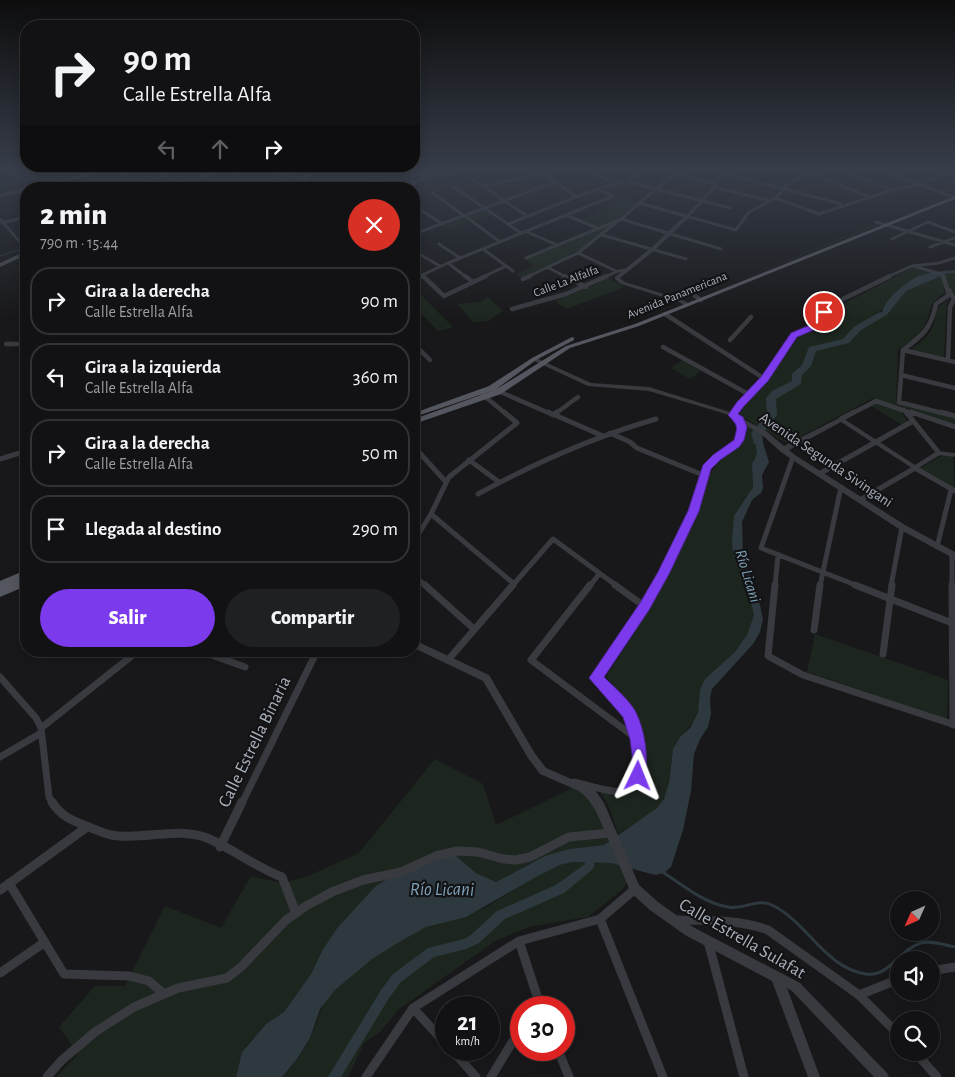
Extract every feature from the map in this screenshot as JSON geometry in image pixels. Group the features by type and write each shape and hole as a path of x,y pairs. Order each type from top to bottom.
{"main road":[{"name":"Avenida Panamericana","path":"420,420 495,390 580,342 637,325 665,314 695,296 887,218"},
{"name":"Avenida Panamericana","path":"495,390 534,359 567,340 638,320 684,303 701,300 898,218"},
{"path":"0,265 20,256"},
{"name":"Avenida Panamericana","path":"420,414 483,395"},
{"path":"0,584 20,576"},
{"path":"0,593 20,585"}],"street":[{"path":"434,218 443,224"},
{"path":"420,232 458,218"},
{"path":"467,218 500,242"},
{"path":"500,218 523,232 557,245"},
{"path":"508,224 522,218"},
{"path":"506,266 444,296 421,276 440,266 558,218"},
{"path":"574,218 597,228"},
{"name":"Calle La Alfalfa","path":"684,303 617,280 625,270 653,249 685,218"},
{"path":"692,218 736,230 745,218"},
{"path":"0,219 2,224 20,242"},
{"path":"2,224 20,219"},
{"path":"522,279 578,253 621,219"},
{"path":"526,258 621,219 721,248"},
{"path":"876,222 955,245"},
{"path":"892,239 928,222 955,232"},
{"path":"602,235 686,259"},
{"path":"930,247 955,238"},
{"path":"439,244 460,258"},
{"path":"483,248 513,272"},
{"path":"578,253 616,271"},
{"path":"420,254 440,266"},
{"path":"567,781 621,792 627,791 638,776 641,763 637,739 629,713 596,678 644,606 693,511 703,475 712,462 736,445 739,440 742,433 736,417 740,404 765,379 794,335 813,327 824,312 839,301 912,266 939,263 955,258"},
{"path":"448,263 473,282"},
{"path":"912,266 941,274 954,299 950,307 952,315 948,360"},
{"path":"549,268 586,287"},
{"name":"Calle La Alfalfa","path":"512,309 552,300 586,287 616,271 625,270"},
{"path":"948,288 949,295 936,304 933,318 925,334 904,350 899,402 955,416"},
{"path":"695,296 701,300"},
{"path":"665,314 765,379"},
{"path":"730,340 752,317"},
{"path":"949,337 955,338"},
{"path":"6,344 20,344"},
{"path":"663,347 750,395"},
{"path":"420,350 430,360"},
{"path":"904,350 955,362"},
{"name":"Avenida Segunda Sivingani","path":"534,359 590,385 649,390 717,408 764,433 793,458 902,527 954,555"},
{"path":"901,375 955,388"},
{"path":"495,390 603,436"},
{"path":"420,531 449,477 517,423 483,395"},
{"path":"553,415 578,397"},
{"path":"782,450 876,401 955,427"},
{"path":"903,409 939,453"},
{"path":"478,494 499,482 610,433 656,419"},
{"path":"841,419 953,491 937,547"},
{"path":"819,474 913,422"},
{"path":"610,433 630,442 637,448 703,475"},
{"path":"0,459 20,453"},
{"path":"420,453 446,482"},
{"path":"860,500 939,453 955,455"},
{"path":"793,458 761,548 952,623"},
{"path":"469,460 499,482"},
{"path":"814,630 822,572 841,487"},
{"path":"431,514 513,583"},
{"path":"883,654 889,599 902,527"},
{"path":"448,660 513,583 553,540 644,606"},
{"path":"778,555 768,656 803,675 954,725 952,623 954,555"},
{"path":"599,574 531,660 637,739"},
{"path":"420,580 474,629"},
{"name":"Calle Estrella Sulafat","path":"420,647 486,678 538,765 549,775 567,781 591,794 600,807 629,877 636,889 671,920 796,987 883,1077"},
{"path":"0,757 41,730 131,657"},
{"path":"214,657 245,667"},
{"name":"Calle Estrella Binaria","path":"220,847 313,657"},
{"path":"0,677 36,718 41,730 49,797 59,814 87,827 111,835 136,836 184,833 207,838 264,870 282,877 296,913"},
{"path":"0,890 87,827"},
{"path":"46,1077 95,1032 134,1007 178,988 227,978 242,966 286,920 332,892 352,884 401,872 443,854 457,851 478,852 503,859 516,860 530,857 568,837 611,835"},
{"path":"10,883 64,974 128,976 149,981 163,993"},
{"path":"366,1077 413,1008 520,941 600,919 636,889"},
{"path":"600,919 663,1077"},
{"path":"671,920 753,924 768,930 822,970 859,994 890,1026"},
{"path":"708,940 744,1077"},
{"path":"520,941 535,996"},
{"path":"0,973 45,942"},
{"path":"940,970 955,967"},
{"path":"776,976 814,1077"},
{"path":"859,994 890,982"},
{"path":"413,1008 435,1032"},
{"path":"491,1077 510,1046"},
{"path":"462,1061 476,1077"},
{"path":"562,1061 569,1077"},
{"path":"923,1061 937,1077"}],"shaded area":[{"path":"462,218 482,218 449,229 443,226"},
{"path":"587,218 616,218 597,227 582,221"},
{"path":"617,220 585,247 545,268 521,277 516,274 534,266 526,259"},
{"path":"876,224 878,225 704,295"},
{"path":"914,267 934,273 920,276 911,281 884,308 871,317 869,323 887,315 906,291 948,273 955,273 955,296 949,287 944,286 944,292 931,305 928,318 920,335 898,350 896,402 955,417 955,425 899,406 871,399 789,443 740,415 745,403 761,389 798,337 816,327 828,312"},
{"path":"608,278 624,287 567,309 555,301 592,286"},
{"path":"420,294 453,327 438,331 420,312"},
{"path":"488,297 503,311 488,321 473,322 457,304 480,302"},
{"path":"951,298 947,302 944,358 910,350 930,333 937,308"},
{"path":"682,360 701,371 690,379 671,368"},
{"path":"876,403 900,410 908,422 902,425 870,405"},
{"path":"747,426 753,429 757,454 752,464 753,487 734,516 754,615 747,635 739,648 713,673 702,688 698,714 674,748 668,787 663,800 648,815 618,834 610,809 598,788 627,795 636,789 644,778 645,766 632,706 606,677 650,608 674,551 693,517 710,475 721,456 743,442"},
{"path":"943,455 953,456 955,489 920,468"},
{"path":"815,634 948,680 947,719 807,672"},
{"path":"435,759 483,784 496,825 576,786 595,806 609,841 604,845 569,849 531,863 496,882 476,873 456,856 354,910 338,927 323,949 311,974 284,1012 266,1024 242,1051 236,1077 56,1077 78,1054 59,1027 95,986 125,986 165,906 221,928 251,876 282,883 306,877 359,853"},
{"path":"572,862 611,863 618,865 627,881 624,888 588,917 529,927 495,941 398,1010 381,1031 364,1043 348,1077 282,1077 305,1047 323,1006 330,996 355,972 378,954 414,932 480,910 538,875"}],"water":[{"path":"955,270 955,273 948,273 906,291 887,315 869,324 864,323 882,312 892,296 914,278"},
{"name":"Río Licani","path":"753,429 760,433 769,462 762,475 763,488 761,493 752,500 742,522 743,555 757,592 763,619 760,632 753,644 712,689 710,698 711,714 708,727 700,739 694,754 691,791 683,830 671,867 664,873 655,875 611,863 572,862 560,865 534,878 466,917 426,927 372,959 335,990 320,1009 310,1038 297,1059 282,1077 236,1077 242,1052 266,1024 284,1012 311,974 323,949 338,927 376,886 394,875 443,852 456,856 476,873 496,882 545,856 569,849 604,845 657,808 664,799 669,783 673,749 680,737 690,728 698,713 700,690 705,679 735,652 747,635 754,615 746,583 733,553 732,542 734,516 753,487 752,464 757,454"}],"waterway":[{"path":"0,256 20,249"},
{"name":"Río Licani","path":"758,441 756,433 772,415 771,398 797,382 797,374 806,366 812,349 846,341 858,328 880,315"},
{"path":"334,1077 385,994 397,978 432,952 466,944 475,939 501,915 560,889 590,866 587,855"},
{"path":"664,873 694,893 719,905 728,907 739,907 756,903 772,905 796,922 827,954 839,963 852,970 866,974 882,971 907,951 921,943 934,942 955,947"}],"route":[{"path":"638,776 641,763 637,739 629,713 596,678 663,574 693,511 706,468 716,457 736,445 739,440 742,427 740,419 733,415 740,404 765,379 794,335 813,327 824,312"}]}
